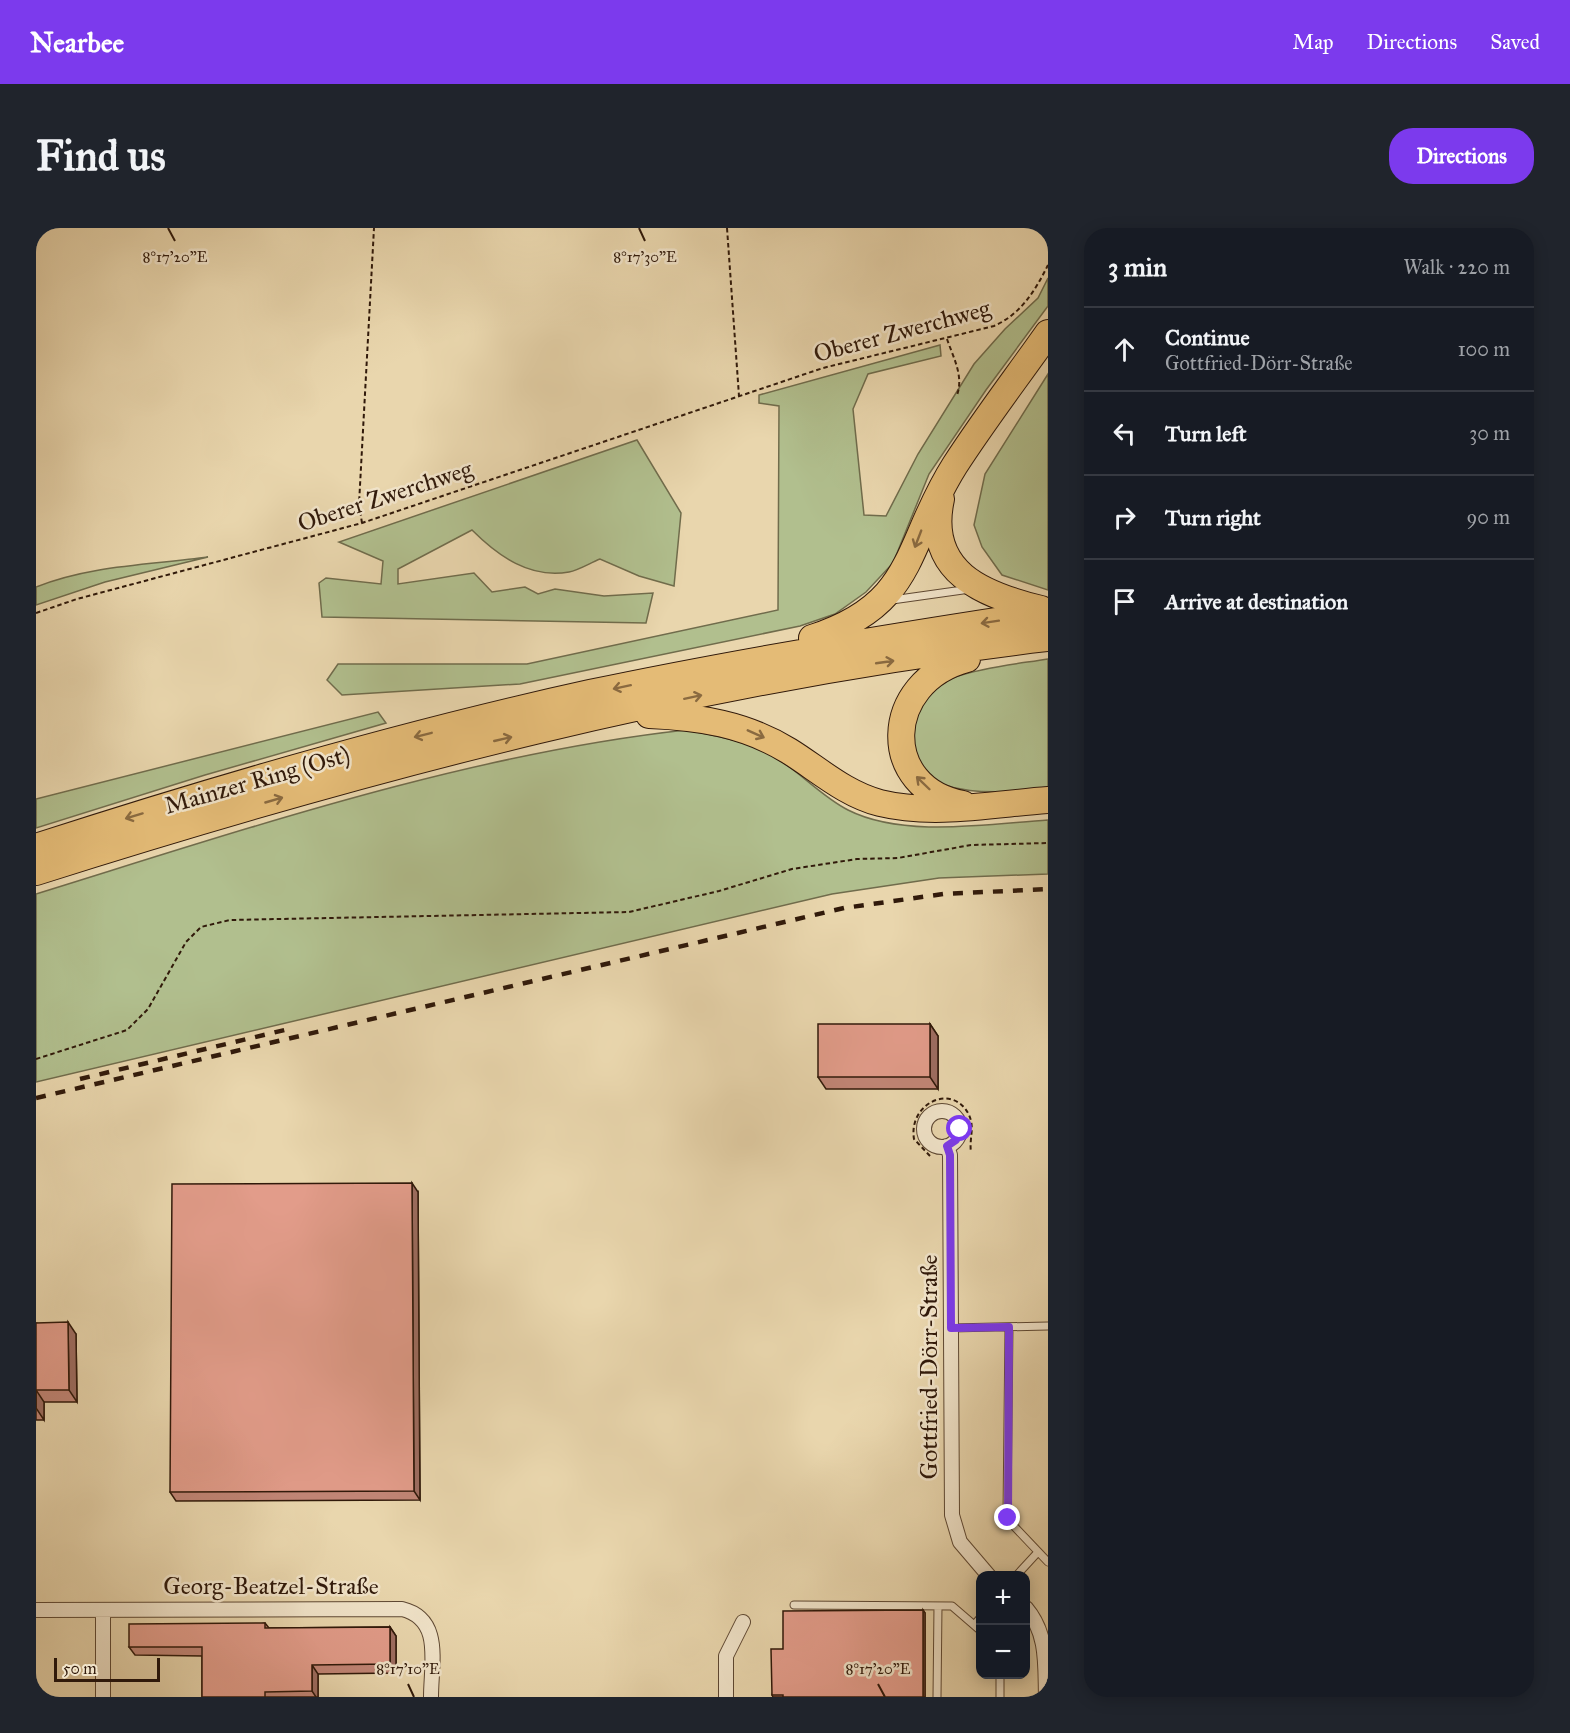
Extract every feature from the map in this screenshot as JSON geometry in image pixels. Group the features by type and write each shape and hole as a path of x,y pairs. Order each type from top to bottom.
{"highway":[{"path":"720,667 843,627 862,617 881,601 908,564 921,530 954,467 1048,333"},
{"path":"944,487 939,520 944,547 959,573 977,588 1008,601 1048,612"},
{"path":"720,667 1048,612"},
{"path":"595,718 873,664 1044,639"},
{"path":"976,806 954,802 940,796 916,776 903,748 902,722 905,709 920,684 946,666 1044,639"},
{"name":"Mainzer Ring (Ost)","path":"36,847 211,792 479,720 720,667"},
{"path":"595,718 641,715 711,720 741,728 770,740 842,787 879,803 920,808 1048,800"},
{"name":"Mainzer Ring (Ost)","path":"36,872 218,816 408,763 595,718"}],"street":[{"name":"Gottfried-Dörr-Straße","path":"947,1146 950,1155 952,1515 960,1542 985,1571"},
{"name":"Georg-Beatzel-Straße","path":"36,1610 392,1608 417,1612 427,1623 431,1638 431,1697"},
{"path":"103,1610 103,1697"},
{"path":"1030,1613 1042,1635 1046,1697"},
{"path":"726,1697 726,1656 743,1622"}],"lane":[{"path":"881,601 977,588"},
{"path":"951,1328 1048,1326"},
{"path":"1009,1327 1006,1513 1010,1522 1048,1562"},
{"path":"1020,1571 1038,1552"},
{"path":"794,1605 952,1606 974,1625 976,1623"},
{"path":"937,1697 938,1606"},
{"path":"1000,1679 1000,1697"}],"path":[{"path":"362,523 359,504 374,228"},
{"path":"727,228 739,396"},
{"name":"Oberer Zwerchweg","path":"36,613 88,596 362,523 823,368 994,326 1010,319 1025,303 1048,266"},
{"path":"946,339 959,374 961,385 957,395"},
{"path":"36,1059 127,1030 148,1009 186,942 201,927 230,920 629,912 718,891 792,869 857,859 898,858 971,845 1048,843"},
{"path":"930,1156 914,1139 914,1120 926,1105 944,1099 957,1102 969,1114 972,1123 971,1152"}],"green space":[{"path":"1048,278 1048,306 986,390 929,474 893,563 866,592 835,614 800,626 520,684 342,695 327,680 338,664 527,664 778,610 779,406 759,403 759,395 940,345 941,356 868,374 853,409 864,515 886,516 918,454 974,364 1005,329 1038,298"},
{"path":"1048,374 1048,590 1002,575 982,547 974,525 985,474"},
{"path":"637,440 681,513 674,586 639,576 600,559 569,572 541,572 528,569 504,557 472,530 398,569 398,584 474,573 492,592 525,587 538,594 555,589 604,596 653,593 646,623 322,617 319,583 326,578 381,584 383,561 339,542"},
{"path":"208,557 105,582 36,605 36,587 78,574"},
{"path":"1048,659 1048,790 981,792 965,790 934,781 919,772 908,722 917,701 931,689 968,673"},
{"path":"378,712 386,723 205,775 36,828 36,799"},
{"path":"686,730 735,741 770,754 839,805 870,819 920,827 973,826 1048,820 1048,874 939,878 832,894 36,1082 36,894 276,820 439,775 604,741"}],"building":[{"path":"818,1024 930,1024 930,1077 818,1077"},
{"path":"412,1183 414,1491 170,1492 172,1184"},
{"path":"68,1322 69,1390 36,1390 36,1323"},
{"path":"923,1610 923,1697 783,1697 783,1695 772,1695 771,1649 783,1649 783,1611"},
{"path":"265,1623 265,1628 390,1627 390,1664 312,1665 312,1691 265,1692 265,1697 202,1697 202,1647 129,1647 129,1624"}],"railway":[{"path":"36,1098 844,908 943,894 1048,889"},
{"path":"80,1079 293,1028"}],"route":[{"path":"960,1129 956,1140 947,1146 950,1155 951,1328 1009,1327 1006,1513 1008,1518"}]}
